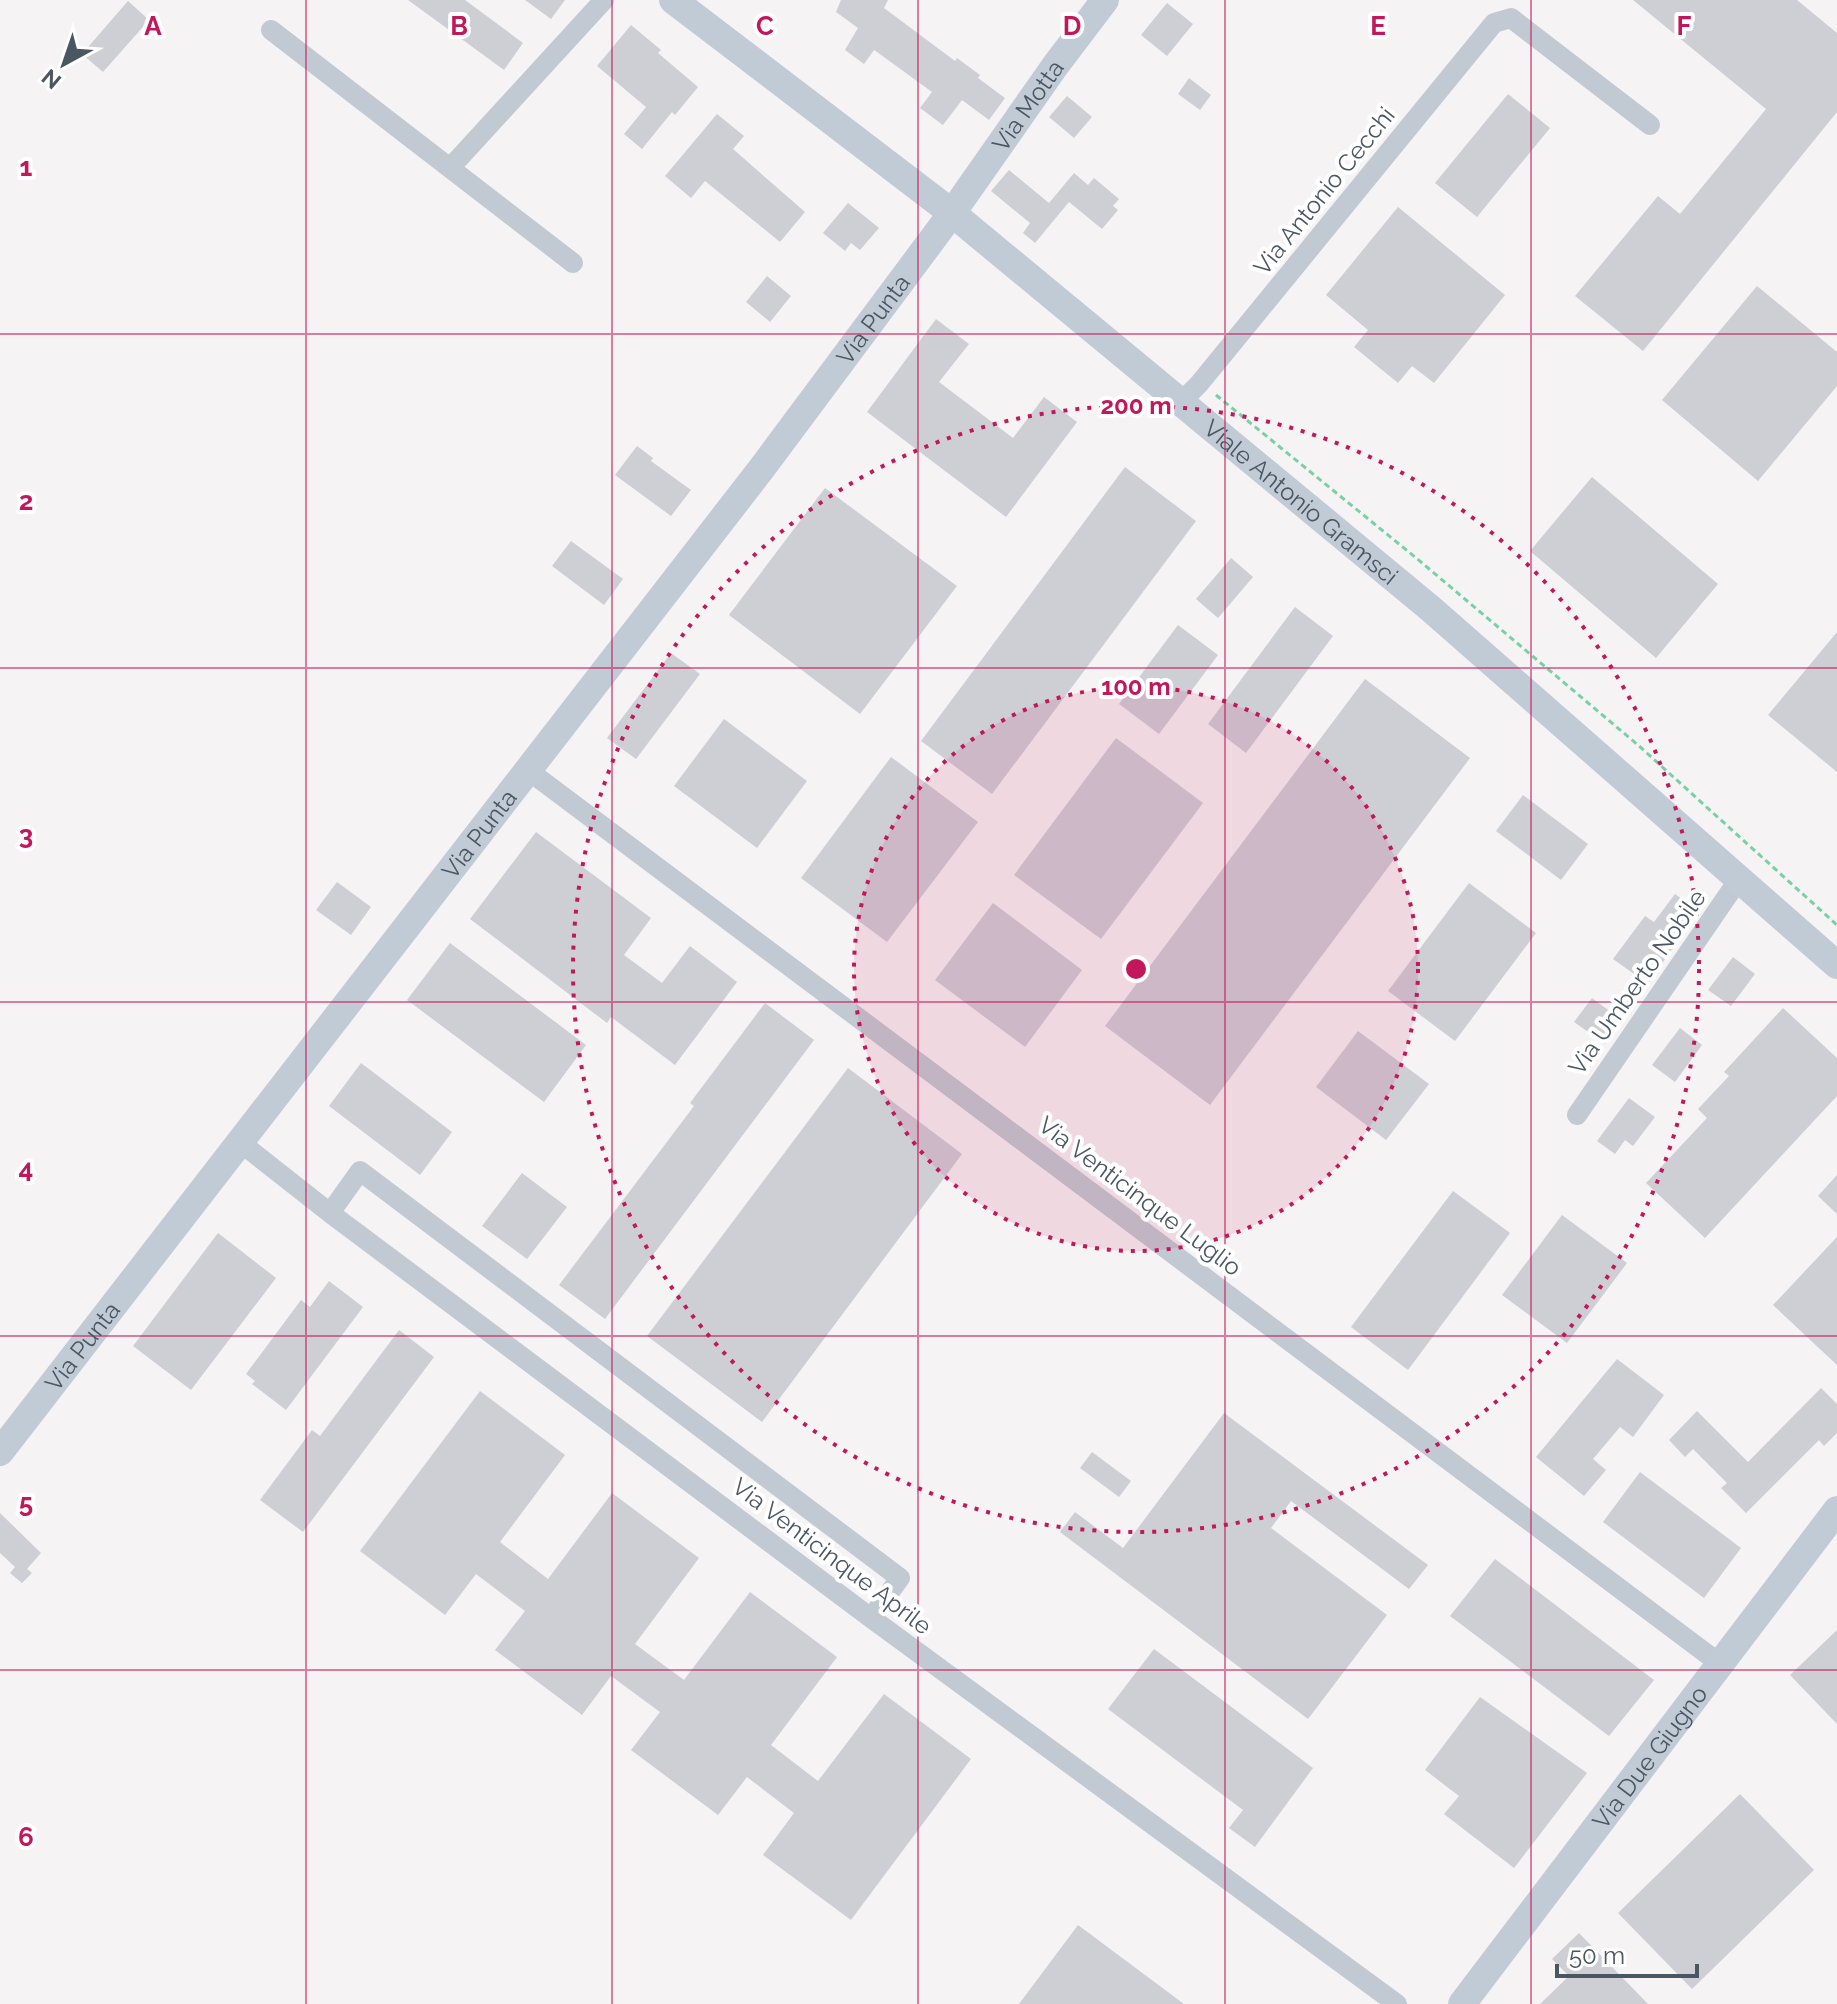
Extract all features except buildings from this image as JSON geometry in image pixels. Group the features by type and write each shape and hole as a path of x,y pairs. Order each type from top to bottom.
{"street":[{"path":"450,168 604,0"},
{"name":"Viale Antonio Gramsci","path":"673,0 952,213 1431,609 1837,965"},
{"name":"Via Motta","path":"952,213 1105,0"},
{"name":"Via Antonio Cecchi","path":"1181,402 1199,384 1494,23 1511,18 1650,125"},
{"path":"271,30 573,263"},
{"name":"Via Punta","path":"0,1452 762,468 952,213"},
{"name":"Via Venticinque Luglio","path":"529,771 1719,1663"},
{"name":"Via Umberto Nobile","path":"1577,1115 1739,879"},
{"name":"Via Venticinque Aprile","path":"241,1143 871,1618 1397,2004"},
{"path":"330,1213 360,1171 900,1578 871,1618"},
{"name":"Via Due Giugno","path":"1462,2004 1837,1510"}]}
